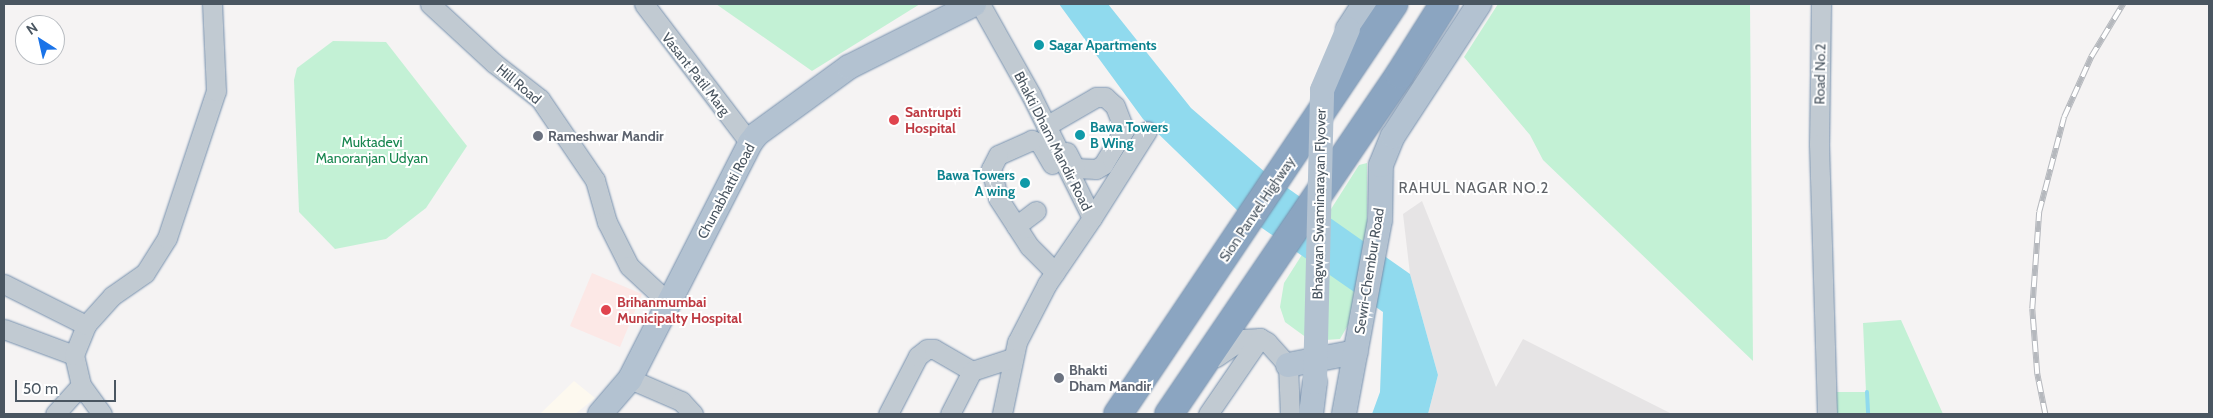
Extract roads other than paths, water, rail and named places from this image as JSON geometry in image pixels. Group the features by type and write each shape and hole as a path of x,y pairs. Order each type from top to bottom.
{"highway":[{"name":"Sion Panvel Highway","path":"1118,414 1394,4"},
{"path":"1169,414 1400,74 1444,4"}],"main road":[{"name":"Chunabhatti Road","path":"600,414 630,380 750,143 844,70 974,4"},
{"name":"Bhagwan Swaminarayan Flyover","path":"1311,414 1315,382 1322,90 1348,29 1364,4"},
{"name":"Sewri-Chembur Road","path":"1344,414 1380,220 1380,165 1393,136 1479,4"},
{"path":"1380,165 1388,115 1400,74"},
{"path":"1288,365 1356,352"}],"street":[{"path":"102,414 81,385 74,355 86,325 112,296 145,273 167,238 216,91 212,4"},
{"name":"Hill Road","path":"430,4 494,63 540,99 595,180 607,222 629,266 669,303"},
{"name":"Vasant Patil Marg","path":"644,4 750,143"},
{"name":"Bhakti Dham Mandir Road","path":"980,4 1050,124 1063,172 1092,218 1055,272 1018,342 1012,358 1002,414"},
{"name":"Road No.2","path":"1822,4 1819,144 1827,414"},
{"path":"1105,96 1115,106 1124,130 1100,167 1075,168 1050,124 1087,101 1105,96"},
{"path":"1092,218 1147,132"},
{"path":"1055,272 1029,246 998,198 991,169 993,161 1016,146 1037,140 1063,172 1068,196"},
{"path":"1113,148 1129,160"},
{"path":"1016,226 1036,211"},
{"path":"4,284 86,325"},
{"path":"4,329 74,355"},
{"path":"1199,370 1233,343 1243,338 1260,338 1288,365 1290,414"},
{"path":"1208,414 1260,338"},
{"path":"888,414 918,356 927,349 934,349 972,370 1012,358"},
{"path":"950,414 972,370"},
{"path":"630,380 681,401 693,414"},
{"path":"55,414 81,385"}],"water":[{"path":"1059,4 1108,4 1191,108 1266,173 1410,274 1438,375 1428,414 1372,414 1380,392 1383,312 1239,212 1143,119"}],"waterway":[{"path":"1867,392 1868,414"}],"railway":[{"path":"2045,414 2037,374 2032,309 2039,212 2064,117 2091,57 2123,4"}],"place":[{"name":"Sagar Apartments","path":"1039,45"},
{"name":"Santrupti Hospital","path":"894,120"},
{"name":"Bawa Towers B Wing","path":"1080,135"},
{"name":"Rameshwar Mandir","path":"538,136"},
{"name":"Bawa Towers A wing","path":"1025,183"},
{"name":"Brihanmumbai Municipalty Hospital","path":"606,310"},
{"name":"Bhakti Dham Mandir","path":"1059,378"}],"district":[{"name":"RAHUL NAGAR NO.2","path":"1474,189"}],"park label":[{"name":"Muktadevi Manoranjan Udyan","path":"372,150"}]}
